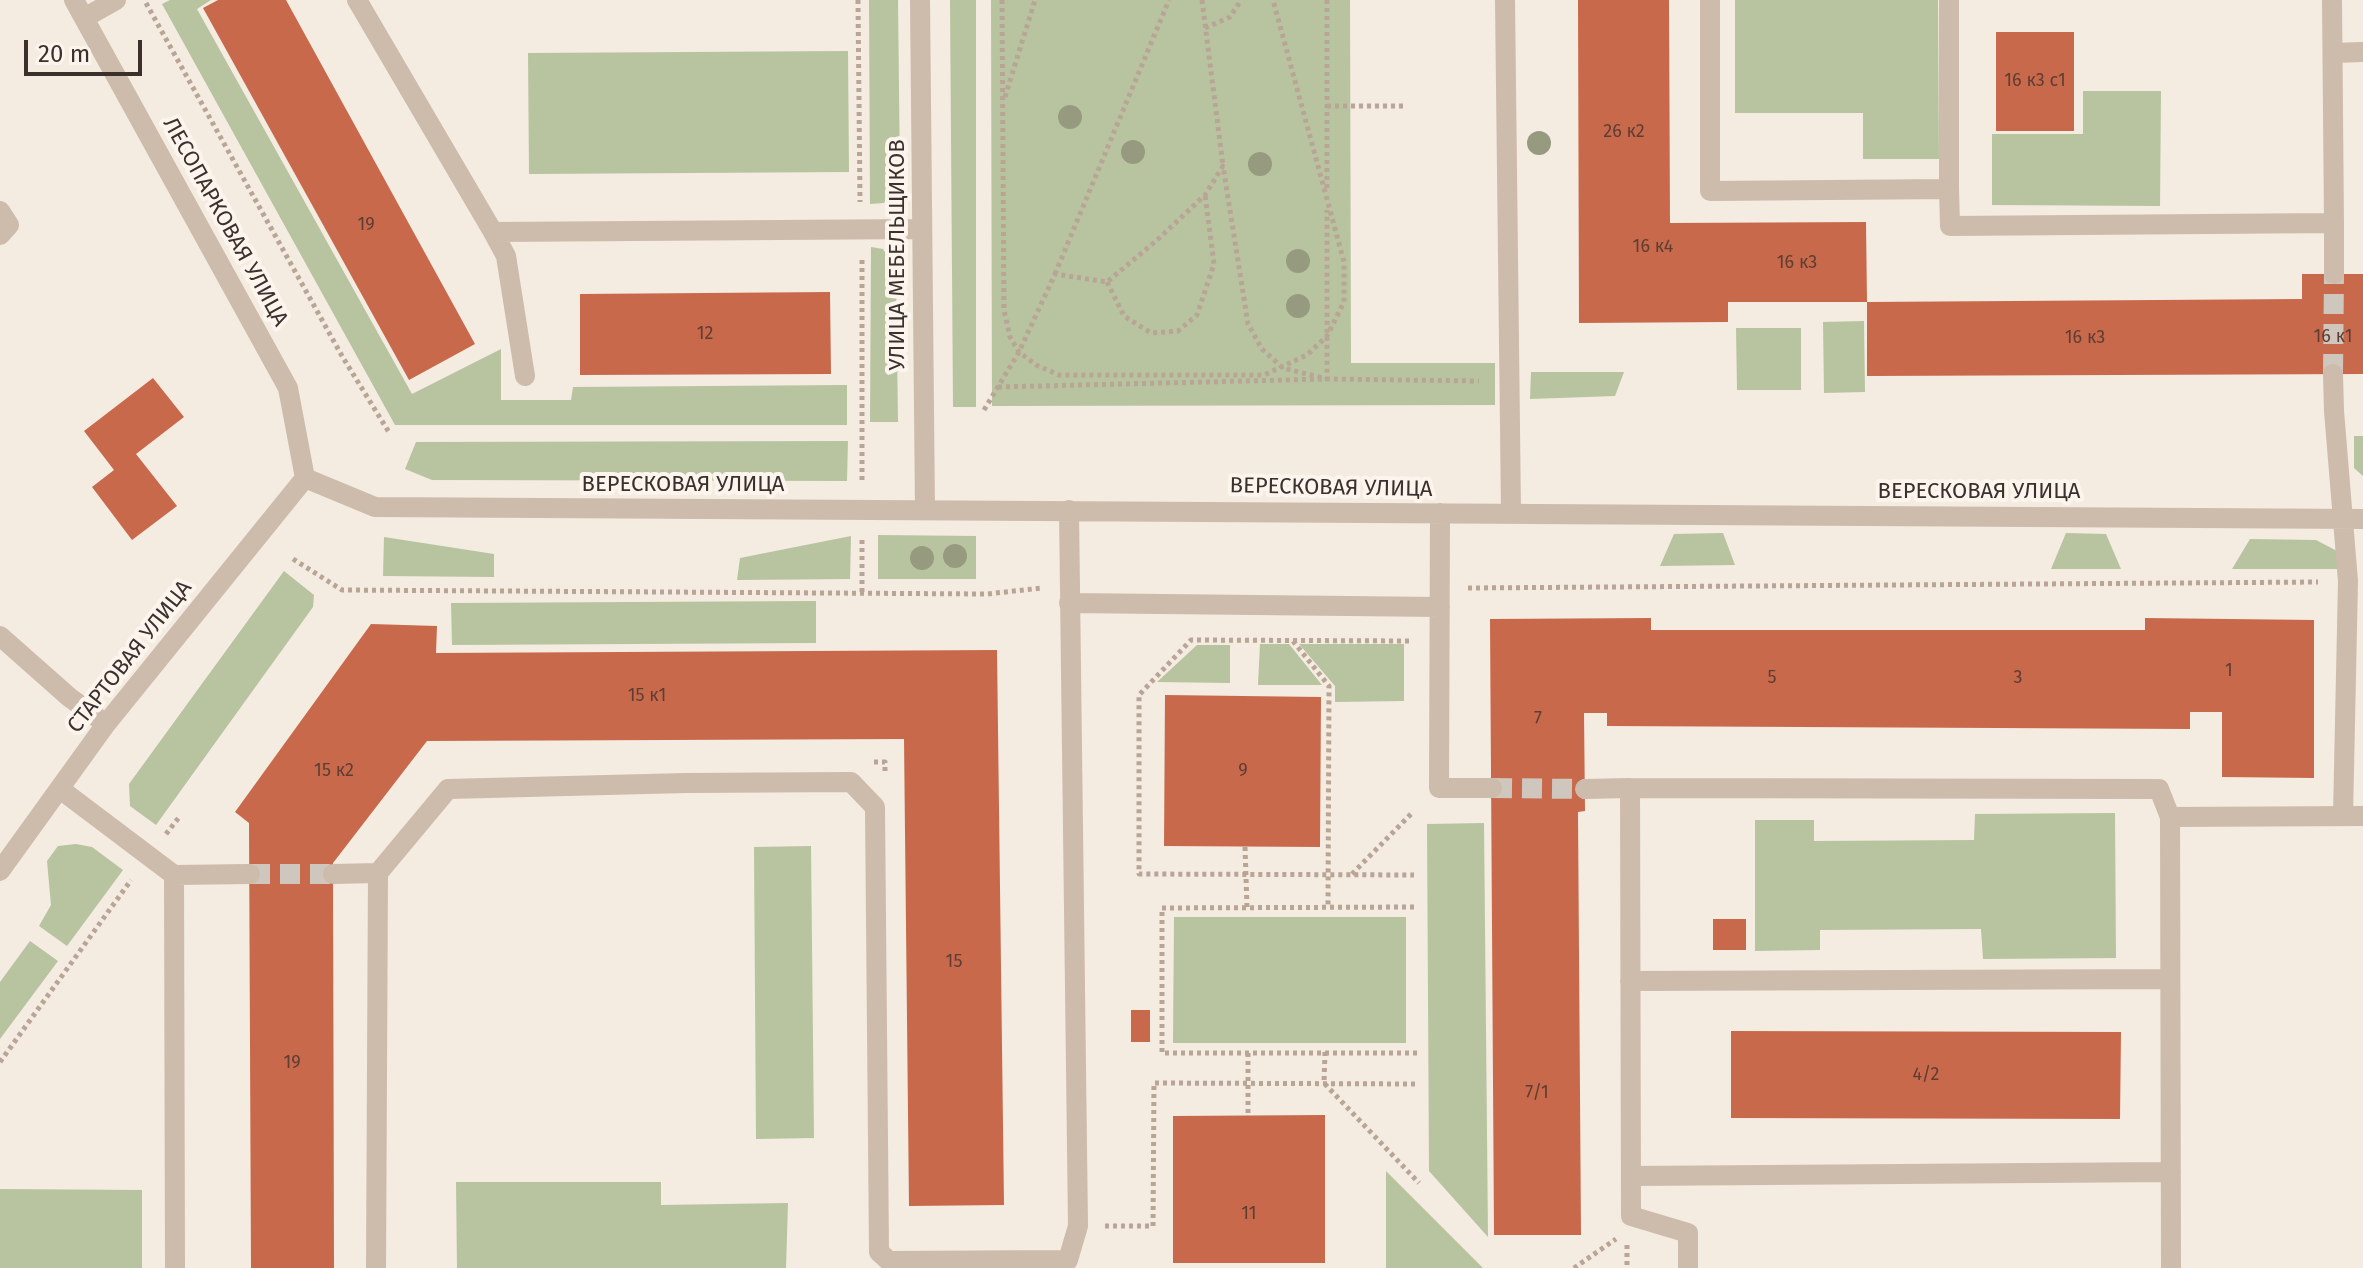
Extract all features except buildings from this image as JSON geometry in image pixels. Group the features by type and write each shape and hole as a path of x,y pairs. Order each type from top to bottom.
{"street":[{"path":"79,9 116,0"},
{"path":"357,0 506,256 525,376"},
{"name":"УЛИЦА МЕБЕЛЬЩИКОВ","path":"920,0 925,510"},
{"path":"1505,0 1511,513"},
{"path":"1710,0 1710,191 1949,189"},
{"path":"1949,0 1950,226 2334,223"},
{"path":"2332,0 2334,274"},
{"name":"ЛЕСОПАРКОВАЯ УЛИЦА","path":"79,9 288,388 305,478"},
{"path":"2333,53 2363,52"},
{"path":"0,211 9,225 0,235"},
{"path":"493,232 922,229"},
{"path":"2170,817 2353,816 2348,581 2333,374"},
{"name":"ВЕРЕСКОВАЯ УЛИЦА","path":"305,478 375,507 2363,519"},
{"name":"СТАРТОВАЯ УЛИЦА","path":"0,871 106,724 305,478"},
{"path":"376,1268 378,873 448,789 658,783 851,782 875,807 879,1252 888,1265 1068,1260 1078,1226 1069,510"},
{"path":"1440,513 1439,788 1492,788"},
{"path":"1069,603 1440,607"},
{"path":"0,636 69,697 106,724"},
{"path":"1630,788 1631,1216 1688,1233 1688,1268"},
{"path":"60,789 174,875 250,874"},
{"path":"1585,789 2159,789 2170,817 2171,1268"},
{"path":"333,874 378,873"},
{"path":"174,875 175,1268"},
{"path":"1630,981 2170,979"},
{"path":"1631,1176 2171,1172"}],"path":[{"path":"154,0 146,2 342,356 390,434"},
{"path":"858,0 862,595"},
{"path":"1002,0 1004,310 1010,337 1019,352 1036,365 1059,375 1264,375 1307,355 1327,336 1344,302 1344,262 1273,0"},
{"path":"1003,101 1035,0"},
{"path":"984,410 1019,352 1055,274 1169,0"},
{"path":"1202,0 1223,166 1248,324 1262,349 1283,368 1327,379"},
{"path":"1205,28 1230,17 1241,0"},
{"path":"1327,0 1327,379"},
{"path":"1327,106 1403,106"},
{"path":"1055,274 1107,282 1205,195 1223,166"},
{"path":"1107,282 1124,316 1151,333 1178,331 1197,315 1214,264 1205,195"},
{"path":"997,387 1327,379 1489,381 1510,409"},
{"path":"1410,641 1191,640 1139,695 1139,874 1414,875"},
{"path":"1292,640 1329,686 1328,907"},
{"path":"869,762 885,762 885,778"},
{"path":"1351,875 1413,812"},
{"path":"0,1062 148,855 180,816"},
{"path":"1245,847 1247,907"},
{"path":"1414,907 1162,908 1162,1053 1417,1053"},
{"path":"1325,1052 1324,1083 1419,1183"},
{"path":"1248,1053 1248,1116"},
{"path":"1078,1226 1153,1226 1154,1083 1418,1084"},
{"path":"1574,1268 1627,1232 1627,1268"}],"green space":[{"path":"170,0 211,0 197,9 412,394 501,349 501,400 571,400 573,387 847,385 847,425 395,425 162,4"},
{"path":"869,0 898,0 900,177 884,203 870,204"},
{"path":"950,0 976,0 976,407 953,407"},
{"path":"991,0 1350,0 1351,363 1495,363 1495,405 992,406"},
{"path":"1735,0 1938,0 1939,159 1863,159 1863,113 1735,113"},
{"path":"848,51 849,172 529,174 528,53"},
{"path":"2083,91 2161,91 2160,206 1992,205 1992,134 2083,134"},
{"path":"871,247 883,249 896,270 898,422 870,422"},
{"path":"1864,321 1865,392 1824,393 1823,322"},
{"path":"1736,328 1801,328 1801,390 1737,390"},
{"path":"1531,372 1624,372 1615,396 1530,399"},
{"path":"2354,436 2363,436 2363,476 2354,468"},
{"path":"848,441 847,481 432,480 405,469 416,442"},
{"path":"1723,533 1735,565 1660,566 1674,534"},
{"path":"2066,533 2106,534 2121,569 2051,569"},
{"path":"878,535 976,536 976,579 878,579"},
{"path":"851,536 850,579 737,580 740,558"},
{"path":"384,537 494,554 494,577 383,576"},
{"path":"2250,539 2316,540 2337,551 2339,569 2232,569"},
{"path":"284,571 314,595 313,607 156,825 130,806 129,784"},
{"path":"816,601 816,643 452,645 451,603"},
{"path":"1260,644 1289,644 1322,685 1258,685"},
{"path":"1299,644 1404,644 1404,701 1335,702 1335,686"},
{"path":"1197,645 1230,645 1230,683 1157,682"},
{"path":"2115,813 2116,958 1983,959 1981,929 1820,930 1820,950 1755,951 1755,820 1814,820 1814,841 1974,840 1975,814"},
{"path":"1484,823 1488,1237 1429,1171 1427,824"},
{"path":"76,844 92,847 123,870 67,946 39,926 51,905 47,861 58,846"},
{"path":"811,846 814,1138 756,1139 754,847"},
{"path":"1174,917 1406,917 1406,1043 1173,1043"},
{"path":"30,941 58,961 0,1039 0,982"},
{"path":"1386,1171 1483,1268 1386,1268"},
{"path":"456,1182 661,1182 661,1205 788,1203 786,1268 457,1268"},
{"path":"0,1189 142,1190 142,1268 0,1268"}],"tunnel":[{"path":"2333,374 2334,274"},
{"path":"1492,788 1585,789"},
{"path":"250,874 333,874"}]}
